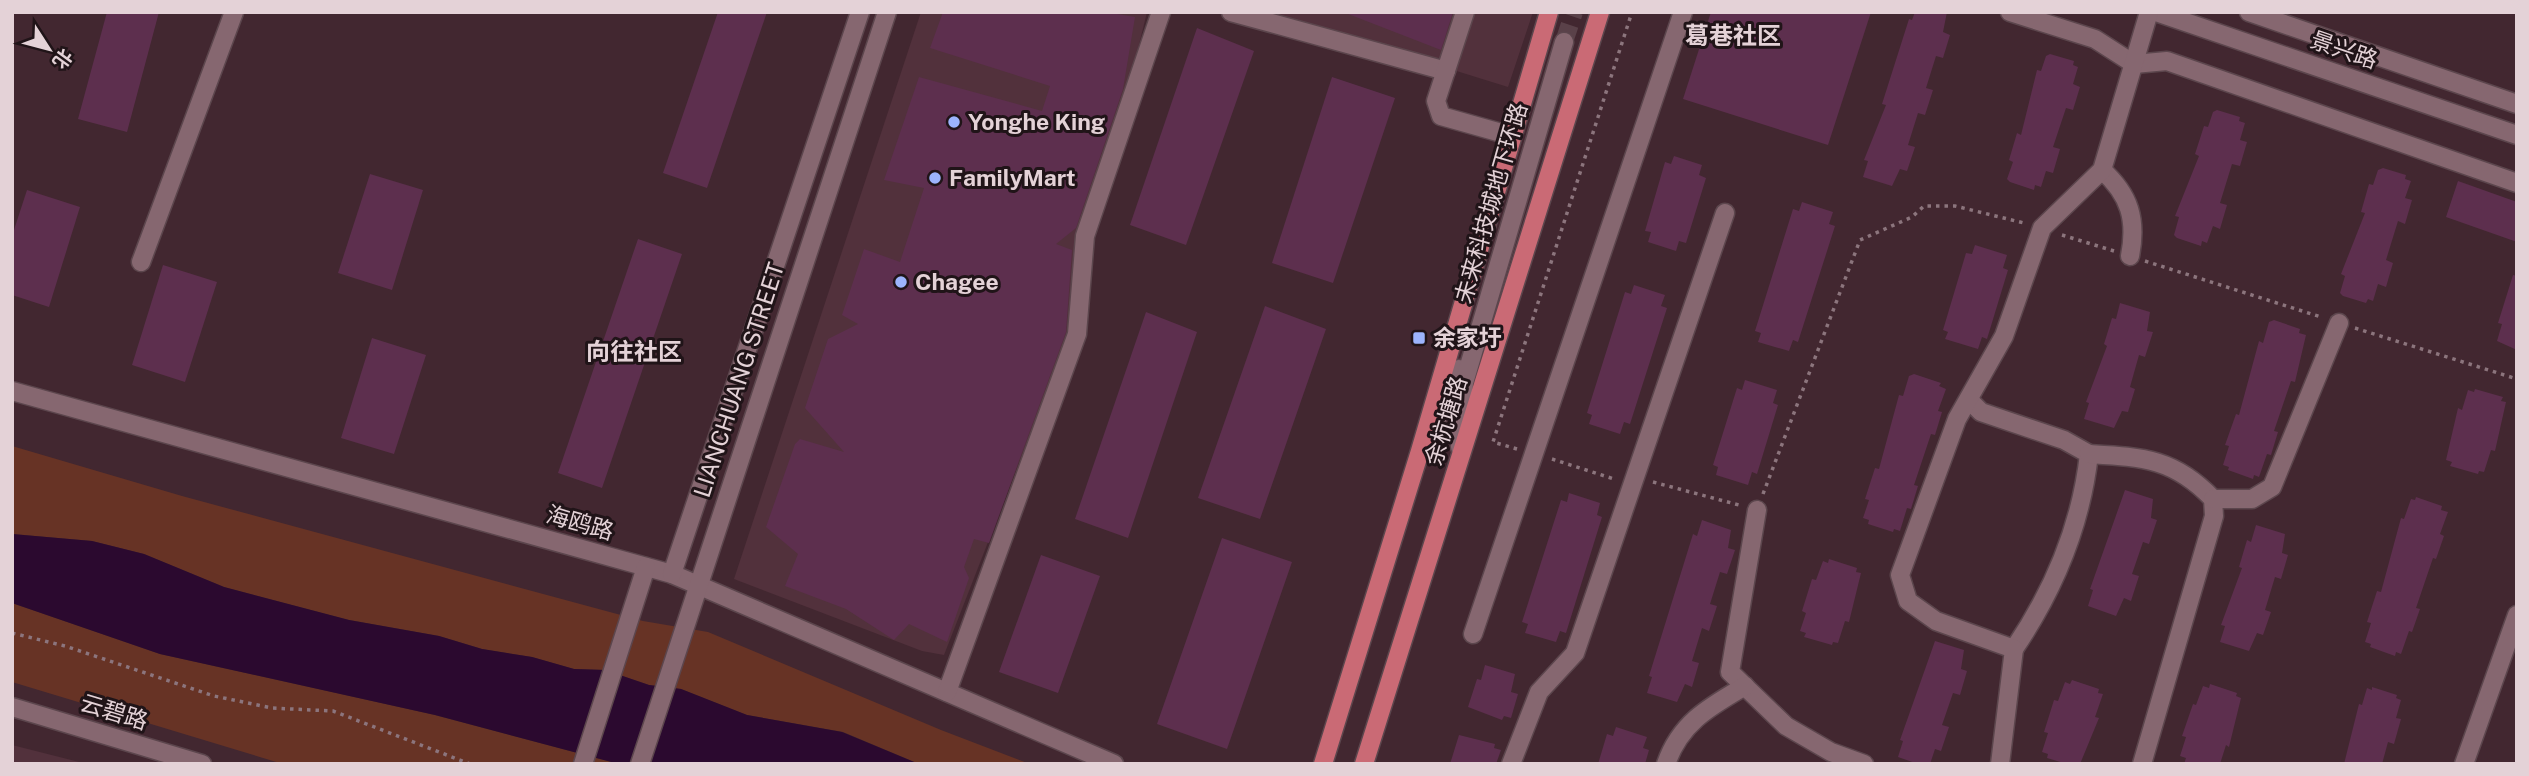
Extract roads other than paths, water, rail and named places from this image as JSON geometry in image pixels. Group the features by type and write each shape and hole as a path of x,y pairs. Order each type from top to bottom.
{"main road":[{"name":"余杭塘路","path":"1323,764 1420,451 1549,12"},
{"name":"余杭塘路","path":"1364,764 1600,12"}],"street":[{"path":"141,262 234,12"},
{"name":"LIANCHUANG STREET","path":"672,574 860,12"},
{"name":"LIANCHUANG STREET","path":"640,764 696,585 887,12"},
{"path":"947,692 1077,334 1085,236 1161,12"},
{"path":"1231,12 1446,71"},
{"path":"1465,12 1436,101 1441,116 1512,136"},
{"path":"1473,634 1683,12"},
{"path":"2010,12 2095,38 2134,64 2167,61 2517,183"},
{"path":"2014,649 1936,621 1908,601 1900,575 1957,419 2004,336 2042,228 2102,170 2149,12"},
{"name":"景兴路","path":"2155,12 2517,135"},
{"name":"景兴路","path":"2249,12 2517,104"},
{"name":"未来科技城地下环路","path":"1420,451 1453,387 1560,41 1464,383 1459,461"},
{"path":"2102,170 2120,186 2127,202 2134,233 2130,256"},
{"path":"1511,764 1539,692 1575,653 1725,213"},
{"path":"2213,499 2252,499 2272,487 2339,323"},
{"name":"海鸥路","path":"12,391 672,574 1114,764"},
{"path":"1969,400 1981,412 2064,440 2089,454 2144,457 2192,477 2213,499 2214,516 2142,764"},
{"path":"2000,764 2014,649 2038,614 2061,569 2086,479 2089,454"},
{"path":"1757,510 1730,672 1786,726 1823,756 1864,764"},
{"path":"583,764 646,567"},
{"path":"2464,764 2517,615"},
{"path":"1666,764 1673,744 1687,724 1706,708 1745,686"},
{"name":"云碧路","path":"12,707 202,764"}],"tunnel":[{"path":"1564,42 1574,12"}],"place":[{"name":"Yonghe King","path":"954,122"},
{"name":"FamilyMart","path":"935,178"},
{"name":"Chagee","path":"901,282"},
{"name":"余家圩","path":"1419,338"}],"district":[{"name":"葛巷社区","path":"1733,36"},
{"name":"向往社区","path":"634,352"}]}
